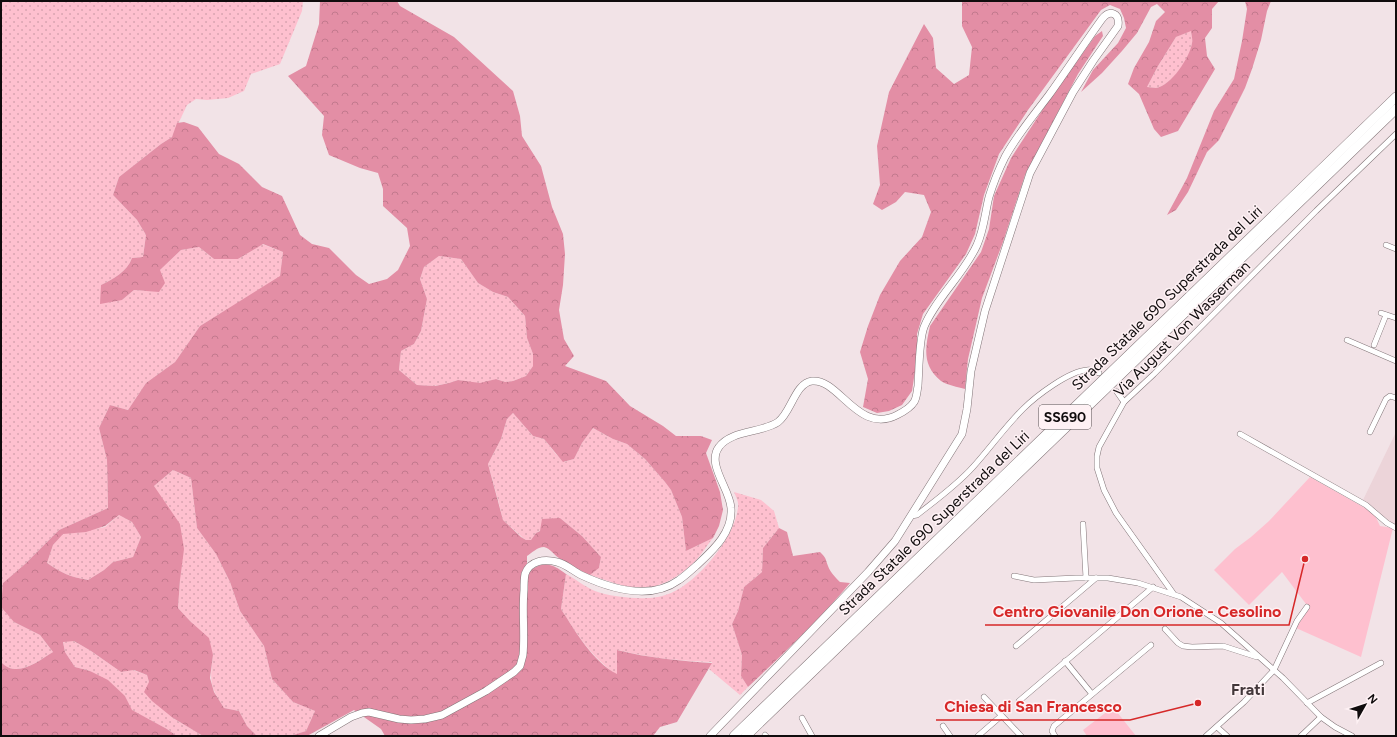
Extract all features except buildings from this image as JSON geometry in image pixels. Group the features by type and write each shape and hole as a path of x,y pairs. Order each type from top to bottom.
{"highway":[{"name":"Strada Statale 690 Superstrada del Liri","path":"734,736 1396,97"},
{"name":"Strada Statale 690 Superstrada del Liri","path":"746,736 1396,109"}],"main road":[{"path":"319,736 351,717 362,713 369,712 410,720 425,719 442,715 486,691 518,669 522,662 523,655 524,579 526,572 537,561 557,562 594,581 622,589 638,591 659,590 680,580 718,544 726,532 731,510 729,498 716,467 716,454 719,447 733,437 764,429 778,422 785,415 800,388 809,382 817,382 828,386 867,416 879,419 892,418 904,411 914,402 917,392 922,335 925,325 977,245 982,230 989,196 1004,159 1102,19 1105,15 1112,13 1119,21 1118,26 1073,92 1030,173 985,311 971,371 968,409 962,434 894,541 868,572 710,736"}],"street":[{"name":"Via August Von Wasserman","path":"1173,593 1116,513 1105,493 1099,477 1097,462 1099,447 1124,402 1150,378 1324,202 1396,134"},
{"path":"1386,245 1396,249"},
{"path":"1374,345 1383,314 1396,318"},
{"path":"1347,340 1396,361"},
{"path":"911,516 917,515 960,481 973,468 1013,419 1033,400 1056,383 1076,373 1086,370 1094,370 1099,373"},
{"path":"1117,392 1124,402"},
{"path":"1370,432 1386,398 1390,396 1396,398"},
{"path":"1240,434 1366,505 1387,523 1396,528"},
{"path":"1083,524 1086,578"},
{"path":"1014,576 1034,580 1096,578 1134,582 1173,593 1184,598 1215,618 1274,670 1321,717 1335,727 1352,736"},
{"path":"1016,646 1096,578"},
{"path":"1019,701 1153,587"},
{"path":"1206,736 1248,698 1274,670 1297,621 1306,608"},
{"path":"1164,629 1183,646 1226,647 1258,657"},
{"path":"1055,736 1052,731 1053,727 1151,645"},
{"path":"1065,661 1092,694"},
{"path":"1307,703 1381,664"},
{"path":"984,697 1021,736"},
{"path":"978,736 1001,716"},
{"path":"1301,736 1321,717"},
{"path":"802,718 812,736"},
{"path":"943,726 950,736"},
{"path":"1217,727 1227,736"}],"shaded area":[{"path":"1,1 303,1 302,11 280,64 251,74 244,91 228,98 207,100 196,99 187,105 172,137 119,177 113,195 137,220 146,235 143,257 132,258 127,267 115,278 101,285 122,300 134,290 146,291 160,270 181,250 199,247 214,259 238,259 262,244 283,252 280,277 200,326 175,362 146,383 128,410 110,405 99,428 107,460 108,508 59,530 25,564 3,583 14,622 40,635 53,652 34,664 20,669 7,667 1,662"},
{"path":"1191,30 1191,49 1184,63 1174,77 1162,86 1156,88 1147,87 1176,37"},
{"path":"439,256 461,259 478,283 493,292 508,297 525,316 527,338 533,354 533,366 526,376 513,381 505,382 496,379 480,384 458,380 434,386 417,385 399,370 401,351 414,344 421,331 427,299 420,279 424,267"},
{"path":"513,413 533,436 544,439 564,462 574,459 582,443 593,428 613,439 627,444 645,459 671,490 682,517 686,551 713,538 693,564 673,579 657,585 642,588 622,585 590,575 599,568 601,557 582,536 560,518 536,533 531,540 526,540 503,520 488,464 501,439 507,419"},
{"path":"1396,432 1396,525 1387,521 1376,509 1363,500"},
{"path":"173,470 191,478 197,528 216,554 230,582 240,611 264,646 272,679 293,702 315,711 306,731 290,736 257,736 247,726 239,711 224,708 216,694 211,678 213,655 191,622 178,608 180,580 154,486"},
{"path":"1310,477 1374,513 1380,526 1393,528 1361,657 1296,628 1309,608 1282,572 1249,605 1214,570 1235,549 1269,521"},
{"path":"734,492 761,500 774,511 779,528 763,548 762,572 744,587 738,611 732,624 742,655 741,676 748,687 740,695 709,669 712,662 665,659 618,650 617,675 592,653 561,609 566,574 591,589 613,596 650,598 671,593 693,579 704,569 723,544 736,519 738,505"},
{"path":"119,515 132,522 141,537 133,557 113,562 104,570 88,580 66,574 47,563 53,545 63,533 73,533 105,527"},
{"path":"63,641 74,641 121,672 133,670 147,675 149,682 173,718 203,736 177,736 131,710 125,696 90,671 75,667 65,652"},
{"path":"1113,707 1136,736 1087,736 1083,730"}],"green space":[{"path":"320,1 397,1 400,6 454,37 513,91 520,116 522,136 541,166 552,207 563,234 565,254 563,285 559,310 564,339 574,356 565,366 606,381 630,406 663,426 676,436 701,436 712,440 706,453 720,492 723,510 719,526 713,538 686,551 682,517 671,490 665,482 645,459 627,444 613,439 593,428 582,443 574,459 563,462 544,439 533,436 513,413 507,419 501,439 488,464 503,520 521,537 526,540 531,540 536,533 540,531 542,519 560,518 582,536 601,557 599,568 590,575 574,568 544,547 535,550 527,556 527,564 531,570 545,564 553,566 566,574 561,609 585,645 600,662 617,674 617,650 664,659 712,663 677,722 660,727 653,736 385,736 381,729 354,710 307,736 290,736 306,731 315,711 293,702 272,679 264,646 240,611 230,582 216,554 197,528 191,478 173,470 154,486 180,524 184,549 178,608 209,638 213,655 210,678 214,692 224,708 239,711 247,726 257,736 203,736 173,718 152,701 144,692 149,682 147,675 134,670 121,672 74,641 63,642 65,652 75,667 90,671 108,680 125,696 132,710 177,736 1,736 1,662 7,667 21,669 34,664 53,652 40,635 14,622 1,607 3,583 25,564 59,530 108,508 107,460 99,428 110,405 128,410 146,383 175,362 200,326 280,276 283,252 263,244 238,259 214,259 199,247 181,250 160,270 165,283 159,292 134,290 122,300 100,304 101,285 115,278 127,267 132,258 143,257 146,235 137,220 113,195 119,177 172,137 177,123 184,122 198,127 219,154 239,164 262,187 282,196 300,235 312,244 329,248 356,275 369,284 387,279 398,270 410,246 407,228 383,206 383,189 378,173 360,168 329,155 322,135 324,116 288,76 306,66 319,24","holes":["439,256 461,259 478,283 493,292 508,297 525,316 527,338 533,354 533,366 526,376 513,381 505,382 496,379 480,383 458,380 435,386 417,385 399,370 401,351 414,344 421,331 427,299 420,279 424,267","119,515 132,522 141,537 133,557 113,562 104,570 88,580 66,574 47,563 53,545 63,534 86,532 105,526"]},
{"path":"962,1 1219,1 1212,9 1212,28 1205,38 1207,56 1215,69 1178,131 1161,137 1154,129 1139,94 1128,84 1134,68 1149,42 1156,21 1165,12 1157,4 1151,7 1137,33 1102,73 1081,92 1093,70 1118,43 1126,28 1120,9 1110,5 1101,10 1028,110 999,154 984,195 975,234 966,254 923,314 917,334 917,358 912,391 902,405 889,411 877,413 863,407 868,379 860,352 880,295 900,261 922,237 931,212 924,195 905,192 896,202 882,210 873,204 880,185 877,146 889,92 924,24 933,38 936,68 954,84 969,75 972,47 962,26","holes":["1191,31 1192,41 1188,56 1179,70 1162,86 1156,88 1147,87 1176,37"]},
{"path":"1245,1 1271,1 1252,69 1245,88 1219,140 1207,152 1188,192 1176,210 1167,215 1187,178 1214,111 1234,79 1247,9"},
{"path":"1102,31 1103,36 1078,74 1025,175 1003,242 982,298 968,359 965,389 949,385 941,381 935,375 928,363 926,349 930,326 981,252 989,229 994,196 1011,158 1047,103 1095,36"},
{"path":"779,528 787,532 793,556 820,552 825,557 830,570 837,579 840,582 850,583 813,623 748,687 741,676 742,655 732,624 738,611 744,587 762,572 763,548"}],"tunnel":[{"path":"1099,373 1117,392"}],"place":[{"name":"Centro Giovanile Don Orione - Cesolino","path":"1305,559"},
{"name":"Chiesa di San Francesco","path":"1198,703"}],"district":[{"name":"Frati","path":"1248,689"}]}
